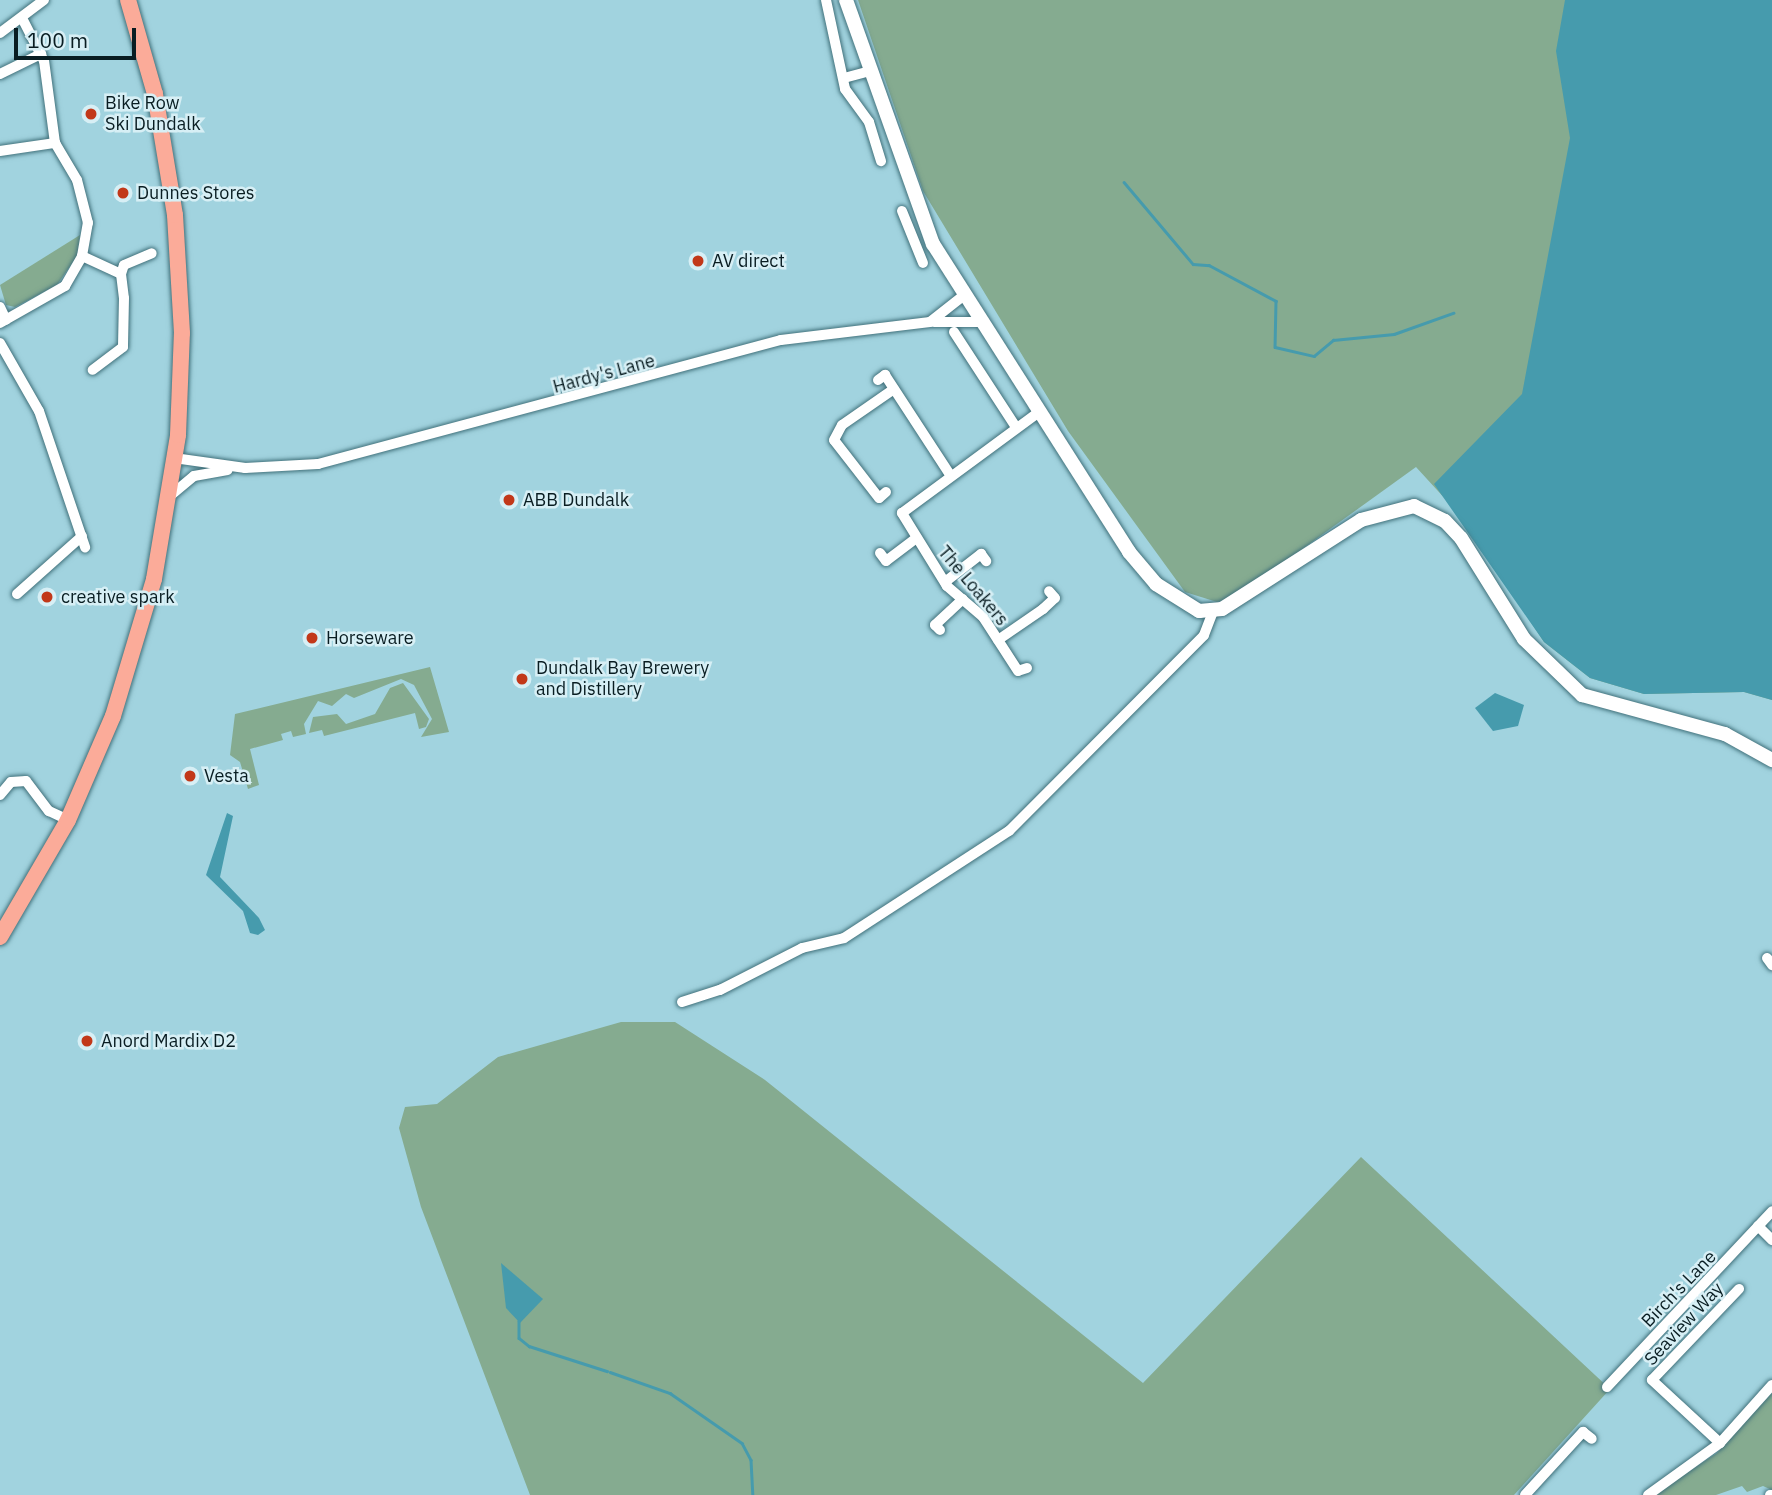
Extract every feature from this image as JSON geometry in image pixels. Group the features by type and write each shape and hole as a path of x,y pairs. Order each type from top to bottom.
{"main road":[{"path":"0,937 68,820 137,643 174,458 181,381 178,248 165,146 128,0"},
{"path":"846,0 930,238 963,296 1142,569 1186,605 1213,611 1238,603 1361,520 1414,506 1445,521 1461,538 1524,639 1583,695 1725,734 1772,760"}],"street":[{"path":"0,33 44,0"},
{"path":"826,0 844,78 872,128 881,162"},
{"path":"0,307 3,322 65,286 80,261 88,223 84,202 55,143 41,54 22,18"},
{"path":"0,74 41,54"},
{"path":"844,78 871,71"},
{"path":"0,151 55,143"},
{"path":"902,211 923,263"},
{"path":"913,242 930,238"},
{"path":"93,370 123,347 121,274 124,265 152,253"},
{"path":"80,261 121,274"},
{"path":"930,323 963,296"},
{"name":"Hardy's Lane","path":"174,458 245,468 293,469 383,449 781,340 930,323 980,322"},
{"path":"954,332 1016,427"},
{"path":"0,343 39,411 83,542 17,594"},
{"path":"878,380 885,375 949,474"},
{"path":"886,492 879,498 834,440 842,425 894,389"},
{"name":"The Loakers","path":"1027,668 1021,674 998,640 945,582 903,521 904,507 1039,412"},
{"name":"Hardy's Lane","path":"168,498 194,475 245,468"},
{"path":"880,554 886,561 915,539"},
{"path":"945,582 981,554 986,561"},
{"path":"998,640 1055,598 1049,591"},
{"path":"940,630 935,625 963,599"},
{"path":"682,1002 809,945 844,938 1009,831 1204,635 1213,611"},
{"path":"0,795 11,782 26,781 49,811 68,820"},
{"name":"Birch's Lane","path":"1607,1387 1772,1211"},
{"path":"1758,1226 1772,1240"},
{"name":"Seaview Way","path":"1720,1443 1652,1380 1739,1289"},
{"path":"1648,1495 1720,1443 1772,1385"},
{"path":"1525,1495 1583,1432 1591,1439"}],"green space":[{"path":"858,0 1772,0 1772,700 1744,692 1644,694 1590,678 1544,642 1459,514 1416,467 1237,596 1217,602 1185,592 1068,431 923,191"},
{"path":"80,235 77,256 57,285 15,307 6,305 0,285"},
{"path":"430,667 449,732 421,737 432,719 414,685 401,679 354,698 346,694 332,706 318,701 304,724 306,734 293,737 291,731 281,734 283,740 250,749 259,785 248,789 240,762 230,755 235,714"},
{"path":"403,683 429,719 426,727 419,729 415,713 324,736 322,730 309,733 313,717 337,714 346,724 375,714 390,688"},
{"path":"621,1022 675,1022 765,1080 1143,1383 1361,1157 1610,1389 1514,1495 530,1495 421,1207 399,1128 405,1107 437,1104 498,1057"},
{"path":"1772,1393 1772,1490 1763,1486 1747,1492 1742,1486 1716,1495 1653,1495 1717,1453"}],"water":[{"path":"1565,0 1772,0 1772,700 1744,692 1644,694 1590,678 1544,642 1434,484 1522,394 1570,138 1556,51"},
{"path":"1495,693 1524,705 1518,726 1493,731 1475,708"},
{"path":"227,813 233,816 220,877 259,918 265,930 258,935 250,933 243,911 206,875"},
{"path":"501,1263 543,1299 520,1323 506,1308"}],"waterway":[{"path":"1124,182 1193,264 1209,265 1276,301 1275,347 1314,356 1333,340 1394,334 1453,313"},
{"path":"519,1321 519,1338 529,1346 607,1371"},
{"path":"610,1372 670,1393 742,1443 751,1460 753,1495"}],"place":[{"name":"Bike Row Ski Dundalk","path":"91,114"},
{"name":"Dunnes Stores","path":"123,193"},
{"name":"AV direct","path":"698,261"},
{"name":"ABB Dundalk","path":"509,500"},
{"name":"creative spark","path":"47,597"},
{"name":"Horseware","path":"312,638"},
{"name":"Dundalk Bay Brewery and Distillery","path":"522,679"},
{"name":"Vesta","path":"190,776"},
{"name":"Anord Mardix D2","path":"87,1041"}]}
